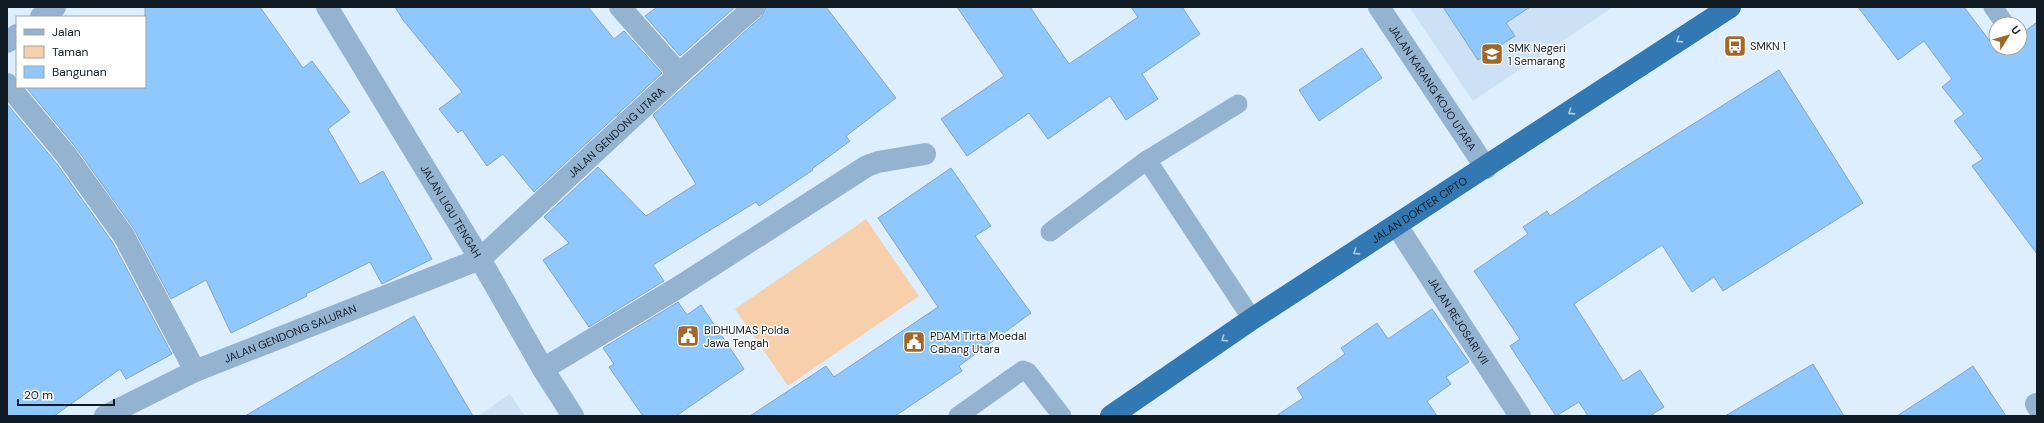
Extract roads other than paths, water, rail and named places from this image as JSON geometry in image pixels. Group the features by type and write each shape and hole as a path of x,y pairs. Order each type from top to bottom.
{"highway":[{"name":"JALAN DOKTER CIPTO","path":"1111,416 1252,319 1486,168 1730,7"}],"street":[{"path":"42,16 54,7"},
{"name":"JALAN LIGU TENGAH","path":"327,7 480,259 543,369 573,416"},
{"path":"620,7 679,74"},
{"name":"JALAN GENDONG UTARA","path":"480,259 679,74 754,7"},
{"name":"JALAN KARANG KOJO UTARA","path":"1379,7 1486,168"},
{"path":"7,42 16,36"},
{"path":"7,84 67,156 124,236 195,371"},
{"path":"543,369 679,287 867,166 878,162 925,154"},
{"name":"JALAN REJOSARI VII","path":"1397,226 1520,416"},
{"name":"JALAN GENDONG SALURAN","path":"105,416 195,371 480,259"}],"lane":[{"path":"1993,7 1999,16"},
{"path":"1050,232 1147,160 1238,104"},
{"path":"1147,160 1252,319"},
{"path":"958,416 1023,370 1028,372 1062,416"}],"place":[{"name":"SMKN 1","path":"1735,46"},
{"name":"SMK Negeri 1 Semarang","path":"1492,54"},
{"name":"BIDHUMAS Polda Jawa Tengah","path":"688,336"},
{"name":"PDAM Tirta Moedal Cabang Utara","path":"914,342"}]}
